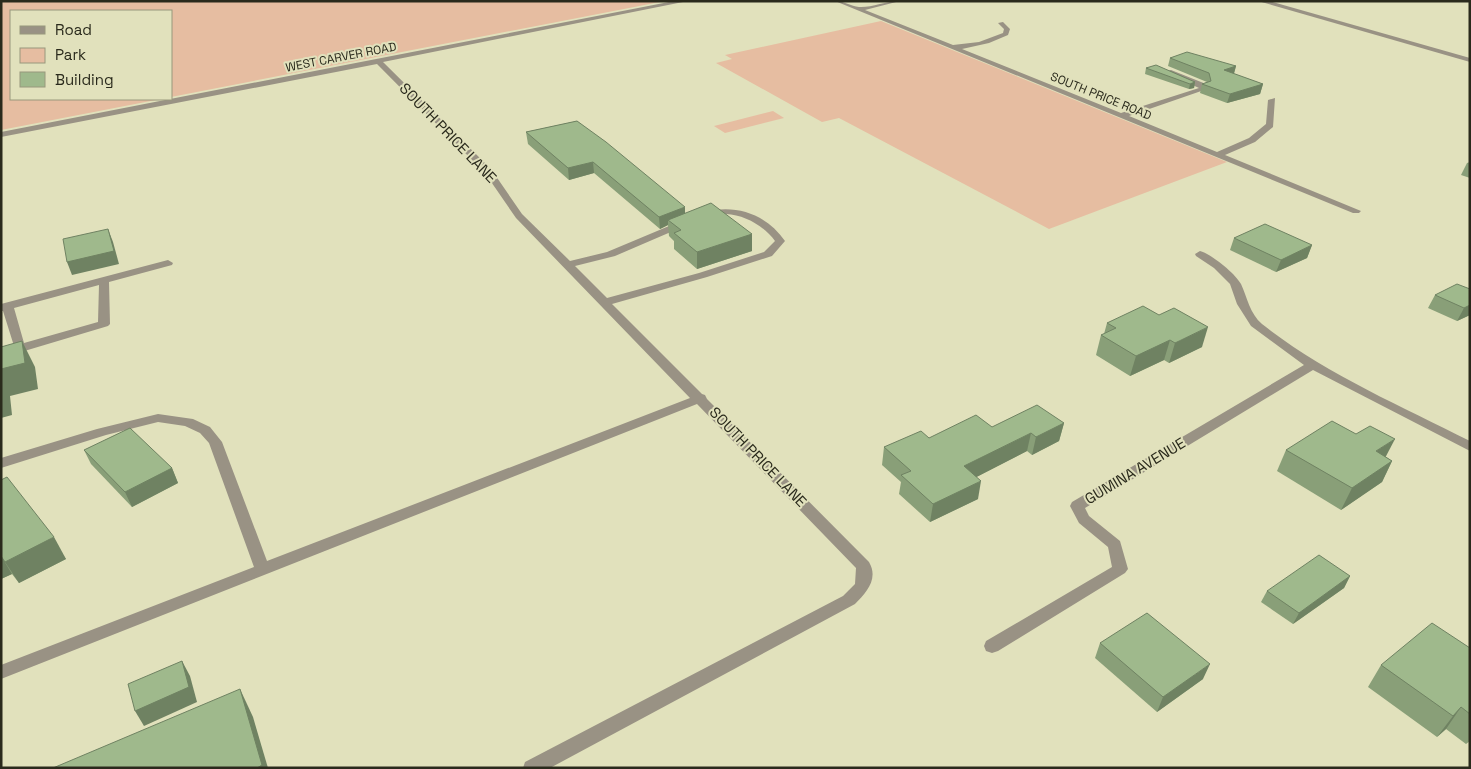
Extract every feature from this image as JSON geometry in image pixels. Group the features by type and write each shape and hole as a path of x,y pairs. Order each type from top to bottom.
{"street":[{"name":"WEST CARVER ROAD","path":"1,135 381,64 685,1"},
{"name":"SOUTH PRICE ROAD","path":"838,1 1356,211"},
{"path":"858,10 897,1"},
{"path":"1261,1 1470,60"},
{"path":"950,47 971,45 1006,34 1007,29 1001,24"},
{"name":"SOUTH PRICE LANE","path":"381,64 488,171 511,206 603,303 701,398 864,566 863,586 849,600 532,768"},
{"path":"1120,116 1203,89 1203,86 1156,67"},
{"path":"1217,154 1252,140 1270,125 1272,100"},
{"path":"568,265 611,254 714,212 733,211 756,220 774,232 780,242 768,254 703,276 603,303"},
{"path":"1200,254 1218,266 1236,283 1243,304 1255,324 1312,365 1470,447"},
{"path":"20,348 5,308 168,263"},
{"path":"1,354 104,324 104,280"},
{"name":"GUMINA AVENUE","path":"992,646 1120,569 1115,545 1084,519 1077,506 1312,365"},
{"path":"1,672 701,398"},
{"path":"1,463 102,432 158,418 188,422 204,430 215,442 263,570"}],"green space":[{"path":"1,1 665,1 172,97 172,10 10,10 10,100 156,100 1,130"},
{"path":"881,21 1227,162 1049,229 839,118 822,122 716,63 732,59 725,55"},
{"path":"773,111 784,118 725,133 714,126"}],"building":[{"path":"1187,52 1236,66 1224,70 1263,84 1230,94 1202,84 1211,81 1209,73 1170,58"},
{"path":"1156,65 1195,82 1190,84 1146,68"},
{"path":"577,121 606,142 685,207 659,217 593,162 568,168 526,132"},
{"path":"711,203 752,234 697,252 674,233 681,230 668,220"},
{"path":"1265,224 1312,245 1281,260 1234,238"},
{"path":"108,229 114,251 67,262 63,239"},
{"path":"1457,284 1470,289 1470,305 1464,308 1435,295"},
{"path":"1143,306 1159,315 1174,308 1208,327 1175,343 1170,340 1136,356 1101,335 1116,328 1107,323"},
{"path":"22,341 25,363 1,369 1,347"},
{"path":"1037,405 1064,423 1036,437 1031,433 964,466 981,481 933,504 901,475 911,471 884,447 921,431 929,438 976,415 992,427"},
{"path":"1332,421 1356,434 1370,426 1395,439 1376,451 1392,461 1352,488 1286,450"},
{"path":"130,428 172,468 125,492 84,450"},
{"path":"7,477 54,537 5,562 1,556 1,480"},
{"path":"1319,555 1350,576 1299,613 1267,591"},
{"path":"1147,613 1210,664 1163,697 1100,643"},
{"path":"1432,623 1470,648 1470,714 1461,707 1453,716 1381,665"},
{"path":"182,661 189,687 135,711 128,684"},
{"path":"240,689 262,765 257,768 53,768"}]}
